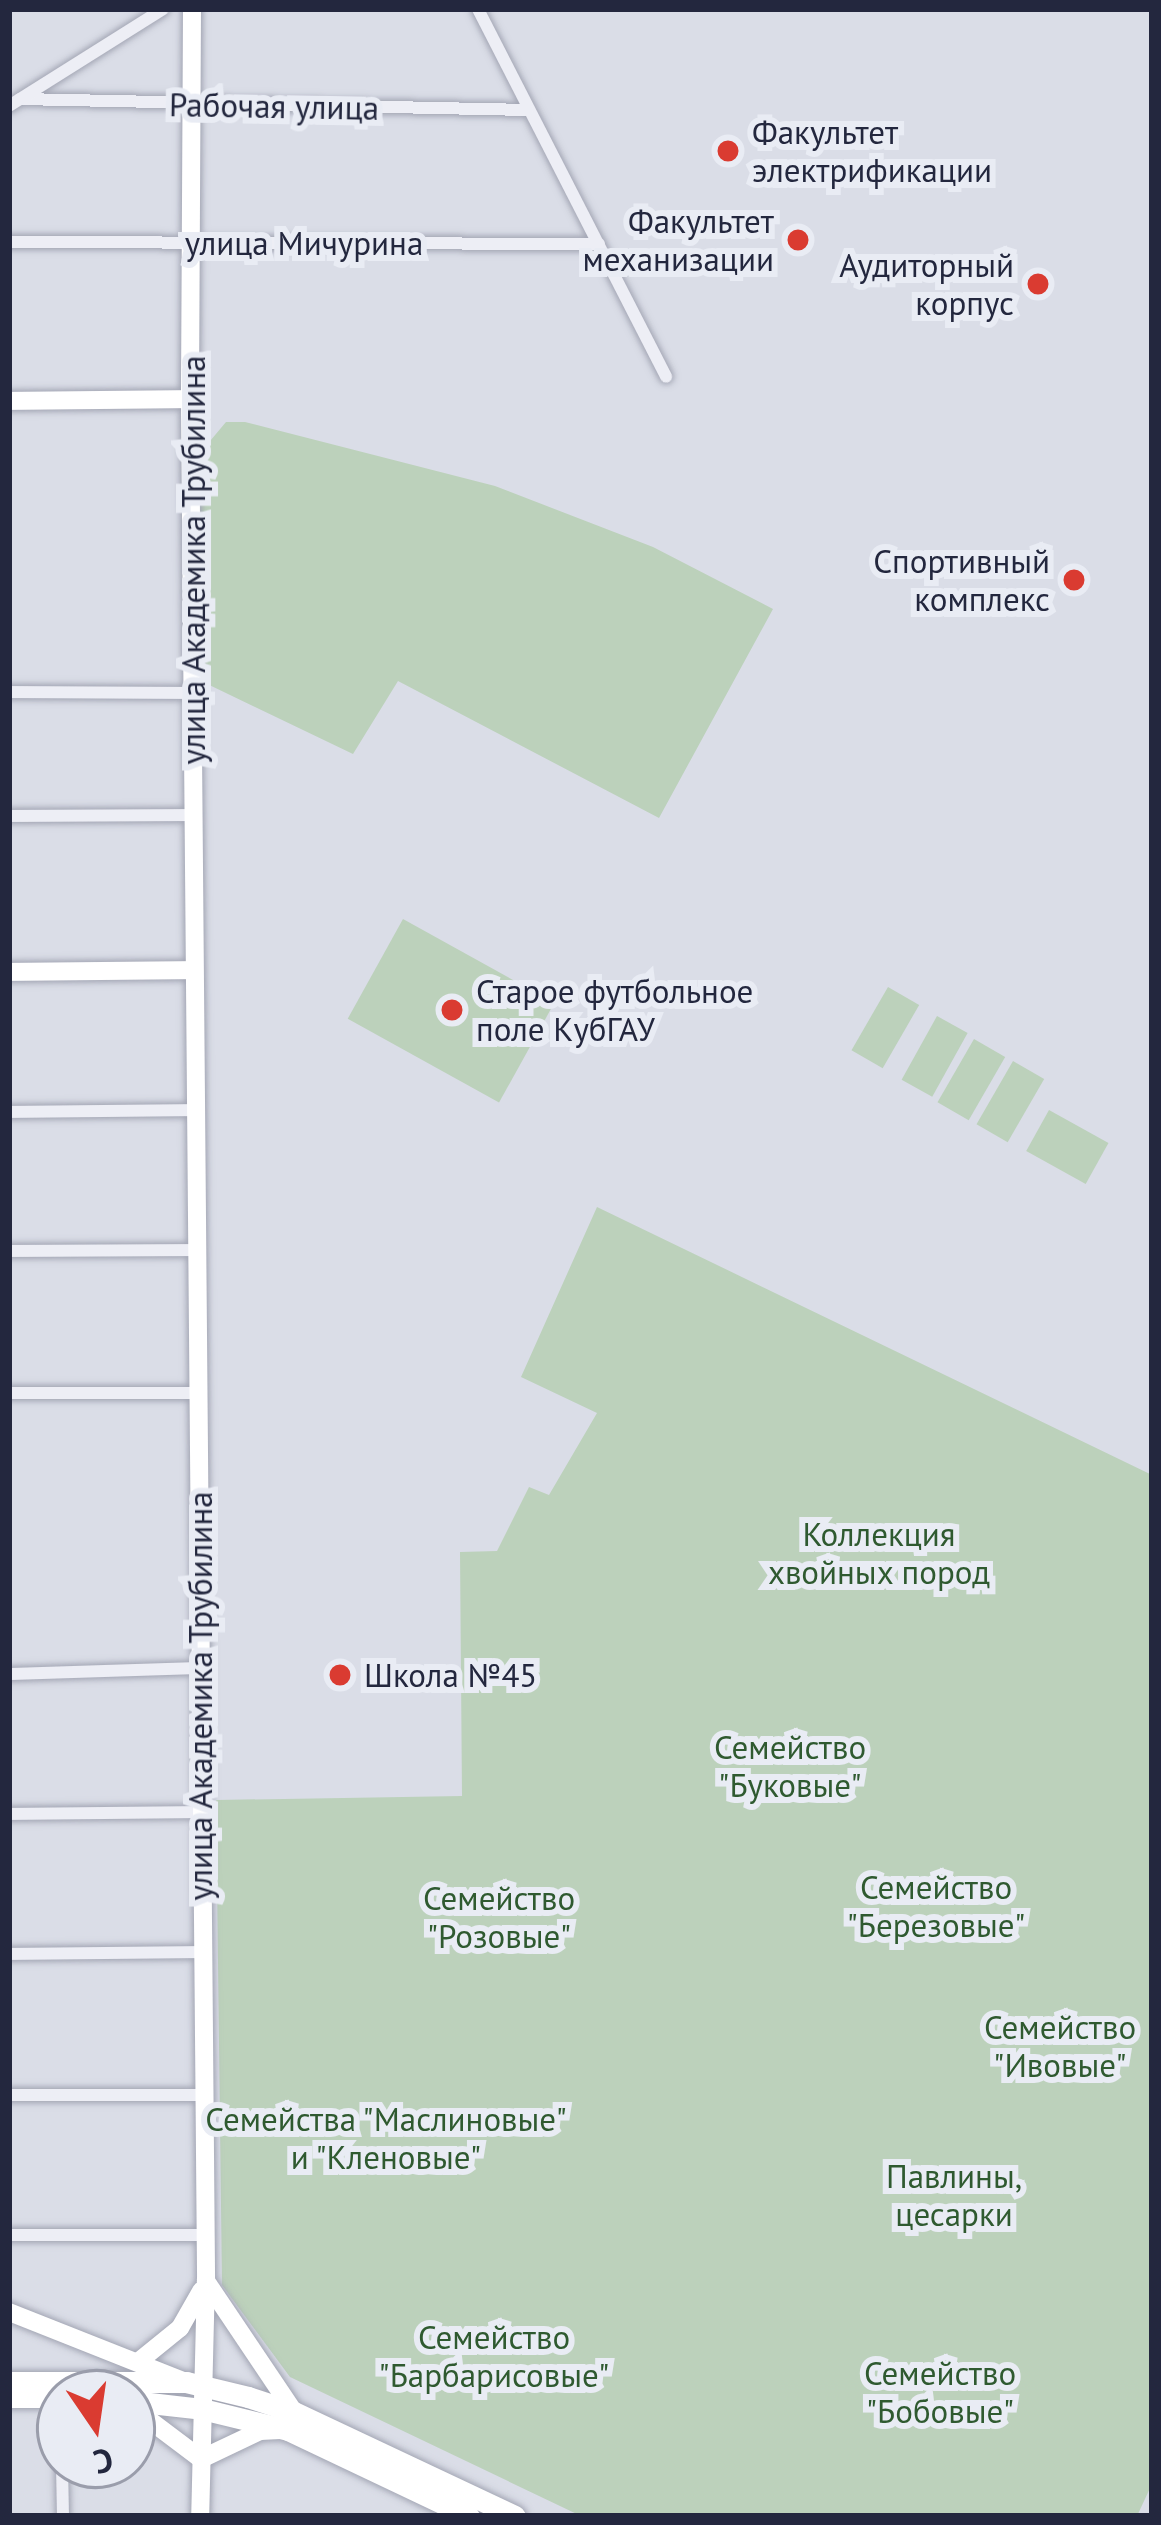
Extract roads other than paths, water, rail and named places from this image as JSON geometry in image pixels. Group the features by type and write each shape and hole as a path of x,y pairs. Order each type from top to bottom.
{"highway":[{"path":"156,2383 194,2384 514,2516"},
{"path":"156,2406 291,2421 469,2516"}],"main road":[{"name":"улица Академика Трубилина","path":"193,9 190,399 206,2281 194,2384 202,2410 200,2516"},
{"path":"9,400 190,399"},
{"path":"9,972 194,970"},
{"path":"138,2362 180,2328 206,2281 291,2421 201,2459 156,2423"},
{"path":"9,2312 194,2384"},
{"path":"90,2345 103,2364 101,2369"}],"street":[{"path":"14,102 164,9"},
{"path":"478,9 666,377"},
{"name":"Рабочая улица","path":"14,102 528,110"},
{"name":"улица Мичурина","path":"9,242 599,244"},
{"path":"9,692 193,693"},
{"path":"9,816 194,814"},
{"path":"9,1112 197,1110"},
{"path":"9,1251 198,1250"},
{"path":"9,1394 198,1394"},
{"path":"9,1673 200,1668"},
{"path":"9,1814 200,1812"},
{"path":"9,1954 201,1952"},
{"path":"9,2095 201,2095"},
{"path":"9,2235 204,2235"}],"place":[{"name":"Факультет электрификации","path":"728,151"},
{"name":"Факультет механизации","path":"798,240"},
{"name":"Аудиторный корпус","path":"1038,284"},
{"name":"Спортивный комплекс","path":"1074,580"},
{"name":"Старое футбольное поле КубГАУ","path":"452,1010"},
{"name":"Школа №45","path":"340,1675"}],"park label":[{"name":"Коллекция хвойных пород","path":"879,1553"},
{"name":"Семейство \"Буковые\"","path":"790,1766"},
{"name":"Семейство \"Березовые\"","path":"936,1906"},
{"name":"Семейство \"Розовые\"","path":"499,1917"},
{"name":"Семейство \"Ивовые\"","path":"1060,2046"},
{"name":"Семейства \"Маслиновые\" и \"Кленовые\"","path":"386,2138"},
{"name":"Павлины, цесарки","path":"954,2195"},
{"name":"Семейство \"Барбарисовые\"","path":"494,2356"},
{"name":"Семейство \"Бобовые\"","path":"940,2392"}]}
